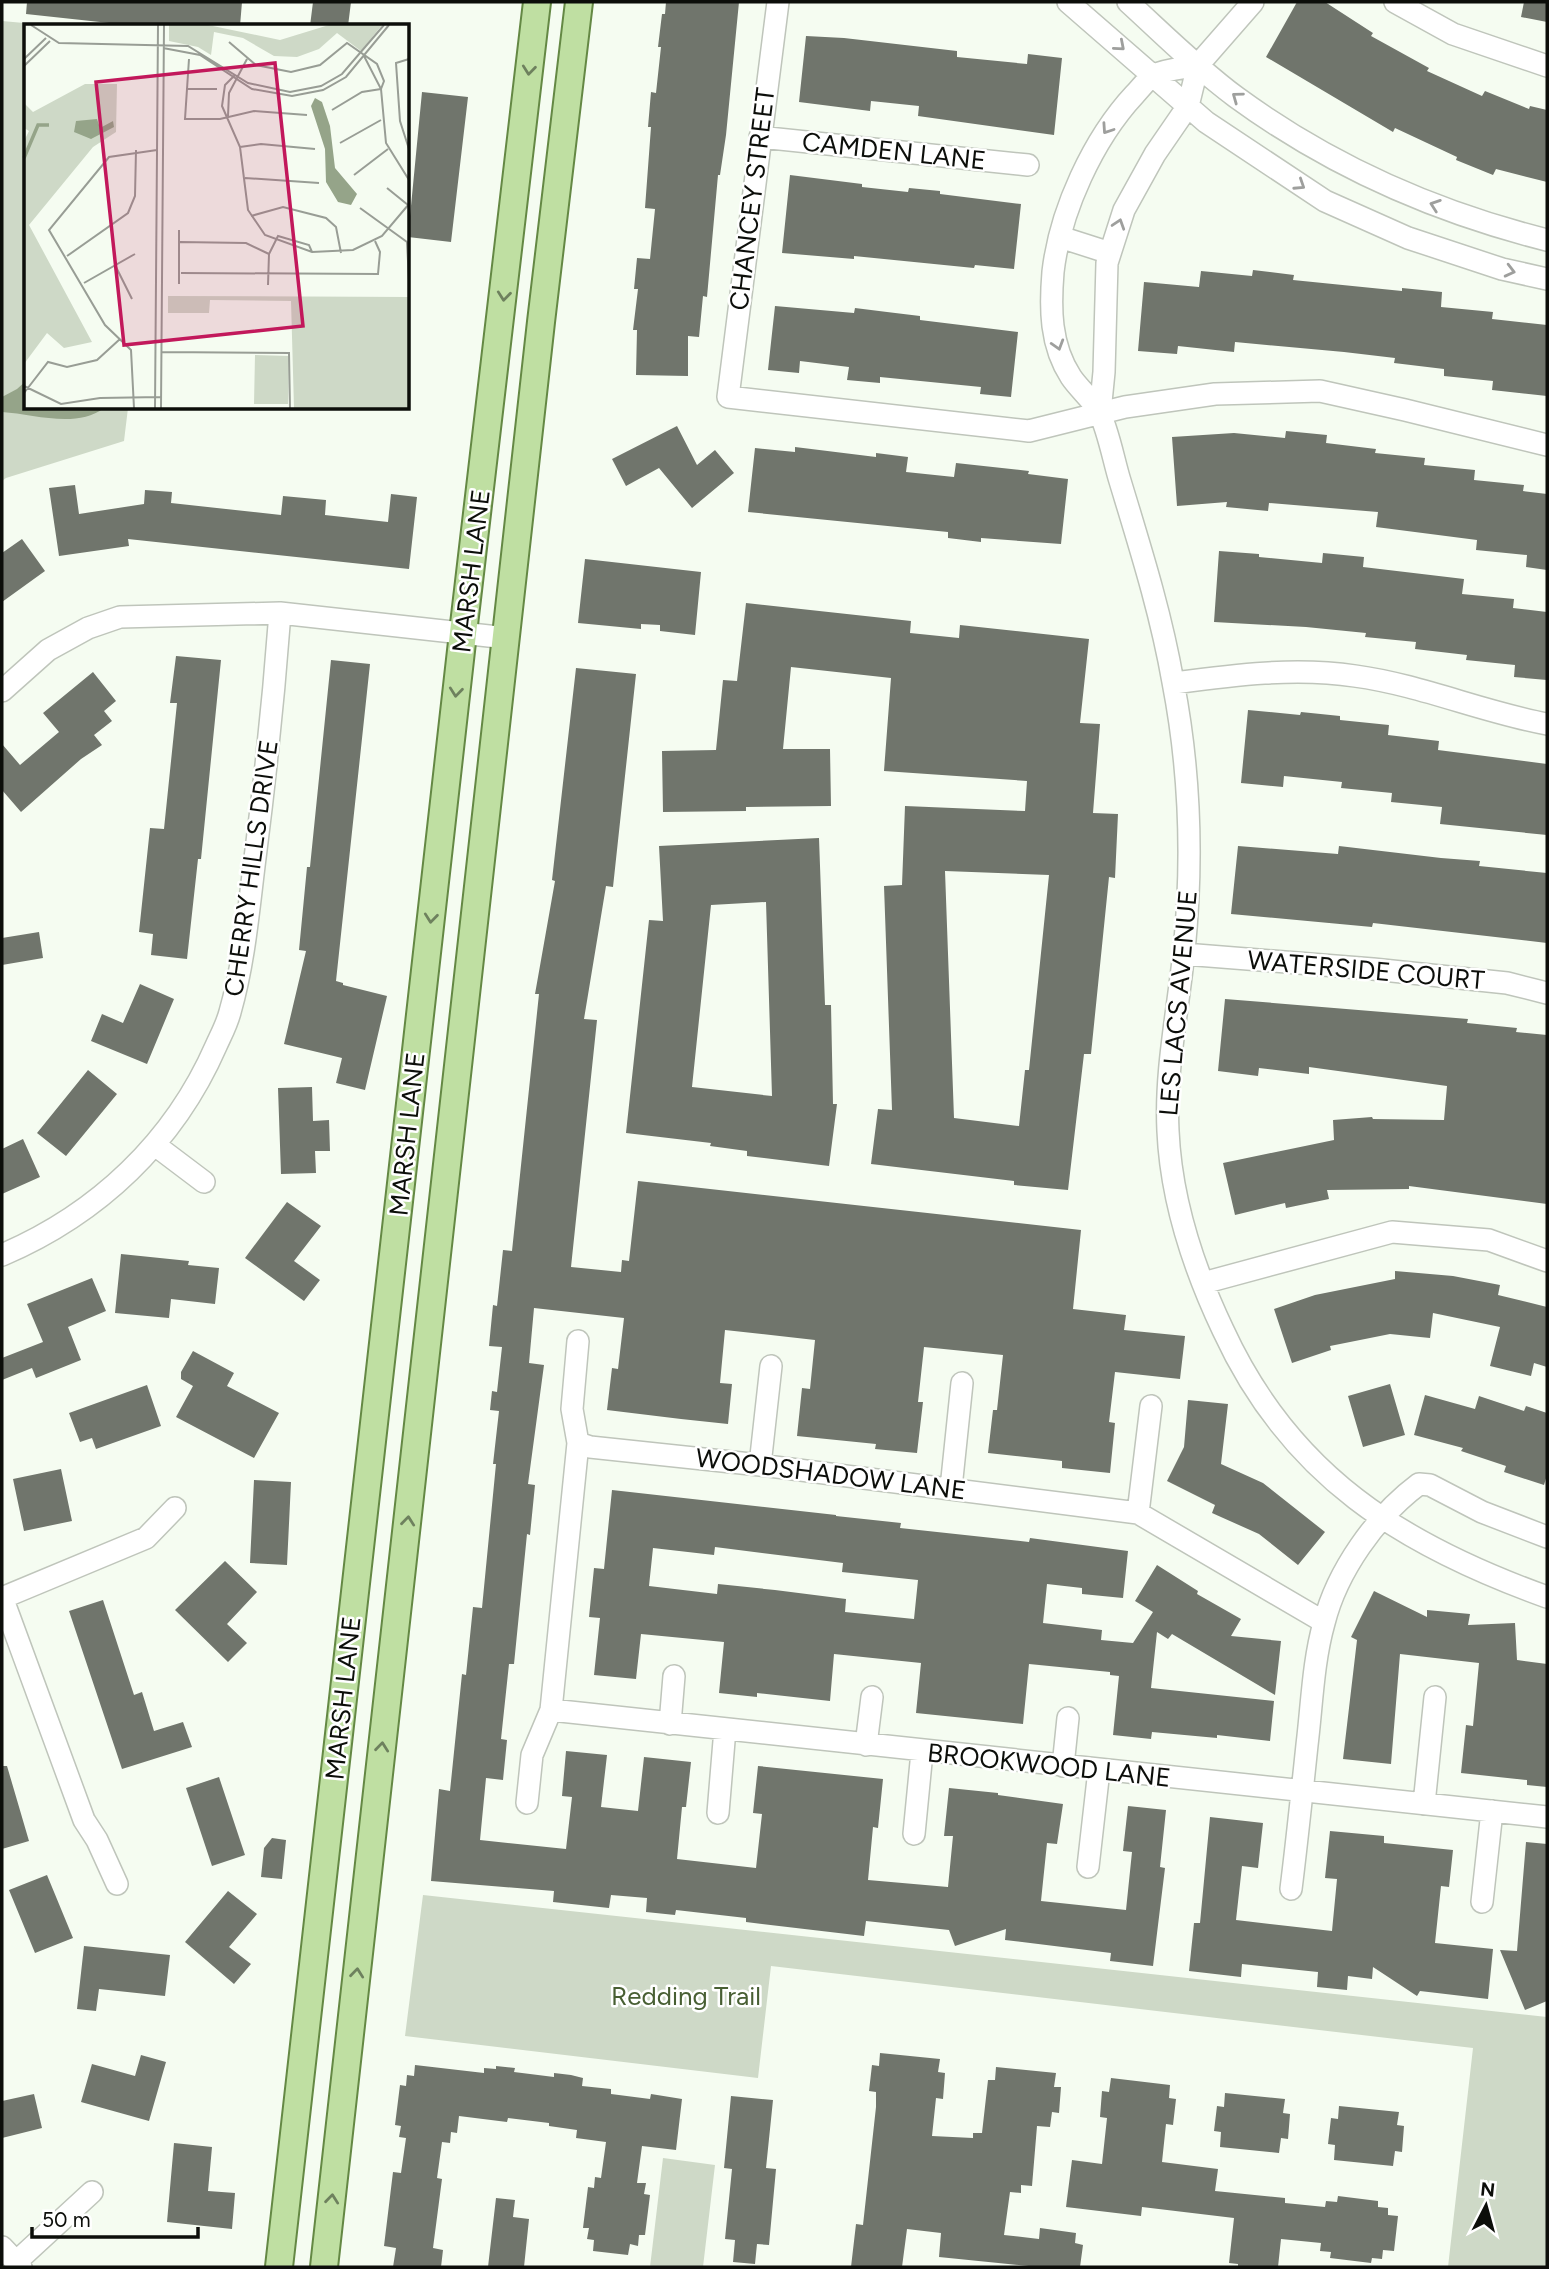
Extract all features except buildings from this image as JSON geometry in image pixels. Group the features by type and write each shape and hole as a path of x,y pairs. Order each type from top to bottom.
{"main road":[{"name":"MARSH LANE","path":"279,2267 463,633 537,2"},
{"name":"MARSH LANE","path":"324,2267 579,2"}],"street":[{"name":"CHANCEY STREET","path":"778,2 728,397 1029,430 1100,412"},
{"path":"1068,2 1188,106 1246,149 1325,201 1408,238 1502,269 1547,279"},
{"path":"1128,2 1236,97 1290,134 1349,168 1419,200 1503,229 1547,240"},
{"path":"1153,75 1198,65 1253,2"},
{"path":"1395,2 1453,34 1547,66"},
{"name":"LES LACS AVENUE","path":"1100,412 1104,372 1105,288 1110,253 1124,209 1155,154 1188,106 1198,65"},
{"name":"LES LACS AVENUE","path":"1153,75 1121,109 1101,138 1077,186 1060,237 1054,271 1051,318 1056,346 1070,375 1100,412 1150,579 1174,683 1188,819 1189,888 1184,954 1168,1077 1168,1133 1186,1233 1224,1334 1253,1386 1307,1457 1382,1519 1430,1548 1493,1578 1547,1598"},
{"name":"CAMDEN LANE","path":"760,137 1028,165"},
{"path":"1060,237 1110,253"},
{"path":"1100,412 1215,394 1320,391 1547,445"},
{"path":"2,691 48,650 88,628 120,617 280,613 507,638"},
{"name":"CHERRY HILLS DRIVE","path":"2,1255 69,1222 108,1190 155,1144 179,1114 206,1069 230,1013 245,937 269,746 280,613"},
{"path":"1174,683 1292,671 1354,676 1403,685 1515,718 1547,724"},
{"name":"WATERSIDE COURT","path":"1184,954 1507,983 1547,993"},
{"path":"155,1144 204,1182"},
{"path":"1203,1283 1392,1232 1489,1240 1547,1261"},
{"path":"527,1803 532,1755 551,1710 578,1443 572,1409 578,1341"},
{"path":"760,1465 771,1366"},
{"path":"951,1488 962,1383"},
{"path":"1138,1513 1151,1406"},
{"name":"WOODSHADOW LANE","path":"578,1443 590,1447 951,1488 1138,1513 1324,1622"},
{"path":"1291,1889 1315,1673 1324,1622 1335,1591 1382,1519 1419,1484 1430,1485 1482,1512 1547,1537"},
{"path":"117,1884 97,1840 84,1820 2,1597 146,1538 175,1508"},
{"path":"670,1724 674,1676"},
{"path":"866,1745 872,1697"},
{"path":"1424,1804 1435,1697"},
{"name":"BROOKWOOD LANE","path":"551,1710 922,1752 1547,1817"},
{"path":"1063,1766 1068,1717"},
{"path":"718,1813 725,1730"},
{"path":"914,1834 922,1752"},
{"path":"1088,1867 1098,1770"},
{"path":"1482,1902 1492,1811"},
{"path":"13,2259 92,2192"}],"green space":[{"path":"2,21 35,24 24,24 24,410 128,410 124,441 2,481"},
{"name":"Redding Trail","path":"423,1895 1547,2017 1547,2267 1448,2267 1473,2048 771,1966 758,2078 405,2036"},
{"path":"663,2158 715,2165 703,2267 650,2267"}],"shaded area":[{"path":"24,383 24,410 100,410 81,418 68,419 2,412 2,397"}]}
